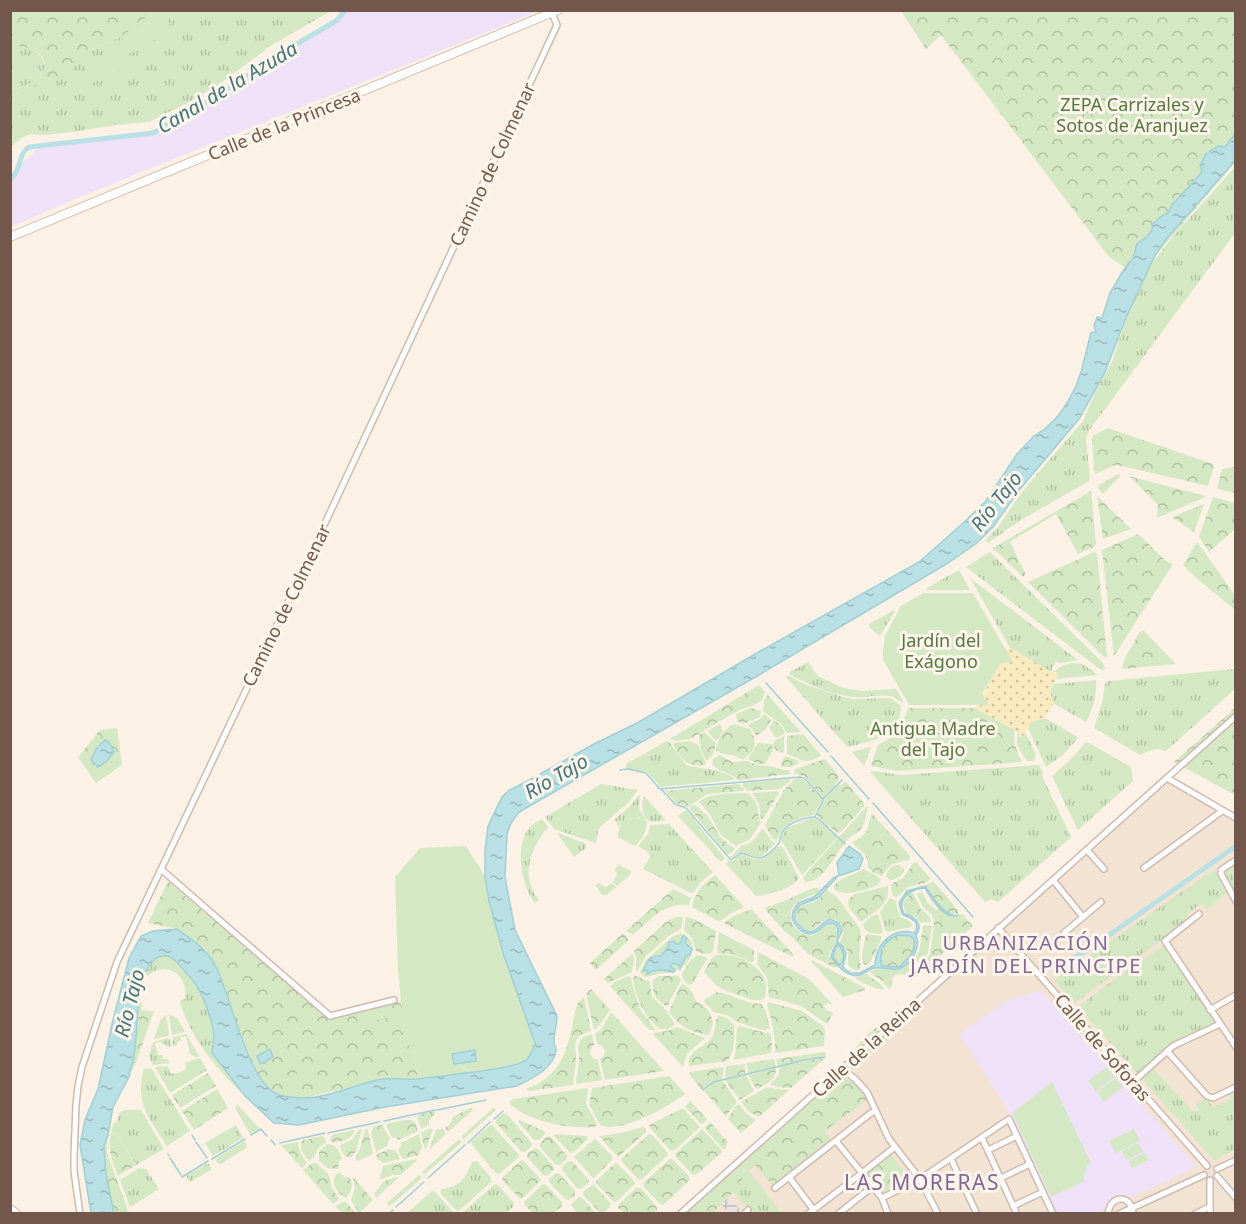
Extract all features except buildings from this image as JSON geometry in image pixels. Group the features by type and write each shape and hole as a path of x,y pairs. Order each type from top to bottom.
{"street":[{"name":"Calle de la Princesa","path":"10,237 555,12"},
{"name":"Camino de Colmenar","path":"80,1214 74,1171 78,1086 82,1067 117,962 313,549 557,25 555,12"},
{"name":"Calle de la Reina","path":"680,1214 1236,716"},
{"path":"1167,778 1236,818"},
{"path":"1144,868 1222,811"},
{"path":"1087,850 1104,869"},
{"path":"1236,860 1221,870 1221,874 1236,901"},
{"path":"162,870 330,1016 394,1000"},
{"path":"1053,880 1083,917"},
{"path":"1064,933 1101,902"},
{"path":"1199,914 1165,941 1236,1047"},
{"name":"Calle de Soforas","path":"998,928 1207,1166"},
{"path":"1210,1010 1236,995"},
{"path":"1132,1082 1180,1042 1220,1024"},
{"path":"1167,1051 1207,1096 1213,1098 1236,1087"},
{"path":"842,1068 867,1092 888,1139 920,1179 938,1214"},
{"path":"775,1188 876,1111"},
{"path":"882,1198 911,1185 1009,1119 1053,1214"},
{"path":"988,1150 1017,1136"},
{"path":"982,1138 1017,1214"},
{"path":"836,1141 882,1198 888,1214"},
{"path":"808,1214 895,1148"},
{"path":"951,1159 977,1214"},
{"path":"1217,1169 1236,1160"},
{"path":"1001,1178 1030,1164"},
{"path":"1210,1180 1206,1178 1204,1170 1211,1165 1217,1169"},
{"path":"1217,1169 1217,1176 1236,1198"},
{"path":"1119,1214 1133,1210 1204,1174"},
{"path":"1210,1180 1217,1176"},
{"path":"789,1178 813,1209"},
{"path":"1195,1214 1207,1208 1210,1211 1210,1180"},
{"path":"838,1214 872,1186"},
{"path":"1013,1206 1043,1192"},
{"path":"1108,1214 1112,1202 1120,1199 1128,1201 1133,1210"},
{"path":"10,1209 17,1214"}],"shaded area":[{"path":"349,11 538,11 11,227 11,173 38,148 153,135 338,22"},
{"path":"1167,778 1235,814 1235,1213 680,1214"},
{"path":"1041,990 1197,1167 1130,1198 1123,1195 1114,1196 1108,1201 1104,1210 1097,1213 1055,1213 1005,1105 959,1034 1005,1002"},
{"path":"729,1196 742,1213 729,1213 721,1204"}],"green space":[{"path":"11,10 155,11 121,37 82,53 66,72 11,96 11,91 39,77 45,65 43,58 36,51 14,43 11,33"},
{"path":"155,11 331,11 267,48 219,84 149,122 45,135 31,134 21,138 11,147 11,96 22,92 82,53 121,37"},
{"name":"ZEPA Carrizales y Sotos de Aranjuez","path":"901,11 1235,11 1235,162 1158,253 1144,280 1109,257 941,35 926,49"},
{"path":"10,19 11,35 24,46 39,54 44,61 42,73 37,78 11,91"},
{"path":"164,20 170,23 164,37 143,44 139,50 129,53 118,71 97,82 87,82 85,66 95,56 108,55 137,36 153,31"},
{"path":"1235,167 1235,233 1091,428 1086,440 1089,481 1021,520 988,543 985,540 998,527 1025,488 1083,421 1096,390 1112,362 1124,324 1149,267 1175,234"},
{"path":"1108,428 1213,464 1208,486 1115,465 1096,474 1092,439 1094,435"},
{"path":"1235,467 1235,493 1217,489 1222,469"},
{"path":"1118,474 1121,475 1103,494 1098,488 1099,485"},
{"path":"1130,477 1206,496 1157,518 1158,505"},
{"path":"1091,491 1096,544 1094,547 1078,554 1056,514 1010,542 1026,575 1023,577 993,548"},
{"path":"1097,496 1131,529 1103,539"},
{"path":"1213,497 1235,503 1235,529 1209,552 1199,537"},
{"path":"1204,504 1194,532 1172,517"},
{"path":"1138,534 1167,562 1173,564 1114,656 1102,550"},
{"path":"1197,542 1235,595 1235,610 1183,565"},
{"path":"990,552 1103,663 1105,669 1101,670 966,567"},
{"path":"1094,552 1097,553 1107,656 1105,658 1028,582"},
{"path":"959,570 970,590 927,590 927,588"},
{"path":"970,578 1078,660 1056,662 1051,672 1010,648"},
{"name":"Jardín del Exágono","path":"923,593 973,593 1013,662 1001,663 982,694 989,705 909,705 883,659 883,651 885,636 901,606"},
{"path":"894,610 880,636 870,628 869,624"},
{"path":"1143,630 1175,664 1122,669 1124,660"},
{"path":"808,662 818,676 843,688 862,691 896,689 904,703 889,696 855,697 829,692 789,674"},
{"path":"1072,663 1083,664 1098,675 1056,679 1058,676 1053,672"},
{"path":"1235,669 1235,689 1166,751 1159,749 1140,755 1094,728 1105,684 1108,681"},
{"path":"785,676 843,697 891,698 901,706 897,724 885,735 847,747"},
{"path":"1096,680 1094,702 1086,722 1053,703 1050,691 1054,684"},
{"path":"759,685 765,692 762,700 754,705 730,715 690,739 676,741 670,739"},
{"path":"767,694 801,732 787,733 781,724 763,711"},
{"path":"751,708 761,711 760,717 744,724 737,721 736,714"},
{"name":"Antigua Madre del Tajo","path":"908,708 975,708 1015,730 1015,743 1022,762 898,771 871,766 878,745 899,732"},
{"path":"1235,708 1235,795 1174,762"},
{"path":"764,714 771,720 765,730 756,736 747,725 760,719"},
{"path":"1045,718 1078,738 1063,755 1046,767 1028,728 1031,722"},
{"path":"773,721 785,732 776,738 769,728"},
{"path":"720,724 723,731 718,740 715,740 707,731"},
{"path":"734,724 750,729 754,738 753,749 744,759 722,754 716,750 722,734"},
{"path":"117,728 122,765 96,783 78,757 100,730"},
{"path":"704,732 716,743 714,753 708,760 699,742 699,735"},
{"path":"1025,732 1036,755 1033,761 1027,761 1017,746 1017,733 1023,736"},
{"path":"803,734 821,756 807,761 787,754 787,736"},
{"path":"784,737 783,753 775,750 773,744 775,740"},
{"path":"667,741 686,765 716,770 734,780 661,787 647,772 626,768 626,764"},
{"path":"691,741 698,745 705,765 693,765 685,761 673,744"},
{"path":"1087,742 1131,767 1133,781 1078,830 1052,776"},
{"path":"758,743 772,744 773,750 765,764 758,764 748,759"},
{"path":"871,748 864,766 852,752"},
{"path":"720,755 732,762 747,761 760,766 789,770 790,774 739,780 712,765 713,759"},
{"path":"785,756 799,763 791,767 782,767 780,765"},
{"path":"825,759 839,776 833,788 823,797 804,776 794,773 795,769"},
{"path":"1039,765 1071,837 998,902 991,899 985,902 870,772 902,775"},
{"path":"800,778 822,799 814,815 792,822 783,829 777,840 773,839 765,825 784,790 794,779"},
{"path":"789,779 790,781 780,789 748,791 742,785 744,783"},
{"path":"845,781 864,803 864,806 838,833 817,815 823,801"},
{"path":"601,784 638,790 629,802 600,827 596,843 554,829 545,817"},
{"path":"738,784 744,789 743,791 707,794 688,807 676,803 665,791"},
{"path":"777,791 779,793 761,819 759,804 752,793"},
{"path":"748,793 757,805 761,823 750,839 736,846 721,835 709,813 699,802 715,795"},
{"path":"640,794 639,808 647,822 646,831 639,817 618,826 615,819"},
{"path":"644,796 666,820 654,822 645,817"},
{"path":"694,804 707,815 721,838 735,849 730,854 727,854 690,809"},
{"path":"867,806 862,828 849,838 819,877 805,882 803,877"},
{"path":"685,811 725,858 721,862 678,816"},
{"path":"872,813 910,856 909,860 890,866 882,876 868,868 866,856 852,843 867,831"},
{"path":"637,817 646,827 644,835 635,846 618,837 618,833 623,824"},
{"path":"811,818 826,826 837,838 802,875 781,838 787,828"},
{"path":"542,819 548,827 532,854 529,872 533,891 539,900 535,903 524,878 521,848 527,831"},
{"path":"669,824 713,872 700,883 693,894 643,869 650,857 649,853 638,846 648,834 650,825"},
{"path":"763,828 771,840 776,843 761,857 741,852 730,858 742,845 753,841"},
{"path":"557,833 584,843 586,848 574,857"},
{"path":"466,846 485,876 489,901 504,956 535,1043 528,1058 518,1064 491,1070 418,1079 401,1002 395,877 420,848"},
{"path":"781,846 799,878 779,891 756,896 726,864 740,854 762,859"},
{"path":"914,862 930,880 908,887 896,898 892,895 891,884 903,878"},
{"path":"1235,863 1235,895 1225,872"},
{"path":"619,865 631,871 631,874 617,886 613,882 617,875 615,869"},
{"path":"899,865 904,869 902,874 896,879 889,880 886,875 888,871"},
{"path":"864,869 881,879 878,885 849,893 834,889 837,882"},
{"path":"1215,869 1226,893 1207,910 1200,904 1188,914 1185,922 1075,1003 1054,980"},
{"path":"715,875 744,907 718,921 692,907 700,889"},
{"path":"168,881 329,1018 401,1002 418,1079 379,1080 305,1098 279,1095 269,1089 259,1077 243,1041 221,977 206,950 177,929 148,923"},
{"path":"934,882 958,910 958,914 948,912 939,905 926,886"},
{"path":"599,883 606,887 612,883 616,887 606,895 602,895 595,885"},
{"path":"888,886 885,903 877,911 860,921 849,908 848,900 854,894"},
{"path":"818,888 819,891 796,903 791,911 792,921 798,930 807,935 813,935 829,924 834,924 838,933 829,956 837,966 835,968 808,954 764,908"},
{"path":"673,889 691,898 689,905 672,906 665,909 633,935 626,931"},
{"path":"827,890 837,897 860,929 861,968 858,970 848,965 848,951 840,943 843,930 839,922 828,919 809,930 804,929 796,917 795,913 799,907 818,899"},
{"path":"911,892 921,909 930,917 931,922 921,923 916,917 905,913 903,903"},
{"path":"922,892 928,903 936,910 940,909 950,916 962,914 973,926 921,973 917,969 930,954 934,924 932,915 923,907 917,895"},
{"path":"890,898 896,901 900,917 910,921 911,927 888,932 885,930 880,912"},
{"path":"751,909 794,955 793,957 725,924 734,916"},
{"path":"877,914 883,932 880,934 867,931 863,924"},
{"path":"676,917 683,917 681,929 670,935 646,956 636,971 634,951 666,922"},
{"path":"686,917 716,931 711,953 704,954 696,951 692,938 684,930"},
{"path":"925,925 932,926 928,953 914,966 912,963 919,951"},
{"path":"719,932 754,950 754,961 751,962 731,954 717,953"},
{"path":"623,933 629,940 596,970 590,963"},
{"path":"681,933 687,937 693,947 686,964 674,973 643,976 640,972 646,960 672,937"},
{"path":"868,934 882,938 870,963 864,965 863,950"},
{"path":"898,935 910,936 914,939 913,951 899,967 882,966 881,956 885,944"},
{"path":"837,944 844,955 839,965 833,957"},
{"path":"1163,946 1166,947 1216,1023 1175,1043 1138,1074 1078,1007"},
{"path":"758,952 809,979 833,1005 827,1003 824,1006 826,1010 833,1013 827,1024 801,1006 769,997 767,978 757,964"},
{"path":"632,954 634,958 632,972 608,983 604,979"},
{"path":"698,955 707,959 692,984 688,985 682,973 691,960"},
{"path":"717,955 737,957 756,967 765,980 765,997 761,1000 752,1000 717,986 704,972 711,959"},
{"path":"163,956 168,956 177,962 195,980 210,1016 214,1038 212,1045 218,1062 245,1096 215,1065 198,1042 180,1003 185,999 185,992 180,977 170,970 163,969 151,973 141,984 152,964"},
{"path":"812,960 865,988 865,990 843,997"},
{"path":"908,963 912,970 905,975 894,976 893,985 889,989 869,972 876,969 899,970"},
{"path":"866,974 881,984 885,990 874,988 856,979"},
{"path":"634,975 650,981 652,997 664,1008 675,1025 667,1029 660,1029 649,1018 637,995"},
{"path":"628,976 631,977 641,1011 656,1030 649,1030 610,986"},
{"path":"659,976 678,976 681,980 667,1007 657,999 654,993 653,980"},
{"path":"683,984 691,990 696,1001 711,1015 713,1024 709,1035 686,1028 669,1012"},
{"path":"591,989 610,1010 594,1030 586,994"},
{"path":"717,992 761,1004 766,1011 770,1029 763,1030 714,1012 704,1000"},
{"path":"584,997 591,1031 577,1038 573,1085 529,1091 528,1088 547,1077 560,1062 568,1043 576,1008"},
{"path":"139,1002 142,1003 141,1010 154,1011 130,1075 134,1057 135,1032 138,1025"},
{"path":"768,1002 802,1011 824,1027 824,1046 775,1053"},
{"path":"392,1006 394,1016 377,1020 375,1010"},
{"path":"611,1012 664,1071 605,1080 600,1059 604,1056 605,1050 597,1044 595,1033 601,1030"},
{"path":"166,1015 168,1036 154,1039 161,1019"},
{"path":"169,1015 177,1018 185,1032 172,1034"},
{"path":"719,1015 734,1024 734,1044 730,1057 727,1061 689,1066 693,1052 712,1037"},
{"path":"888,1022 852,1057 854,1050 867,1035 878,1026"},
{"path":"738,1026 771,1034 771,1053 733,1060"},
{"path":"677,1027 705,1038 687,1054 683,1067 652,1033"},
{"path":"892,1028 894,1030 890,1038 866,1056 862,1058 860,1056"},
{"path":"186,1034 199,1056 190,1054 186,1036 180,1037 181,1040 173,1046 174,1037"},
{"path":"592,1034 594,1045 590,1053 598,1060 602,1080 576,1084 578,1045 583,1037"},
{"path":"168,1038 171,1047 167,1047 166,1044 162,1045 161,1042 155,1043 158,1055 162,1055 163,1059 168,1059 169,1063 153,1065 149,1056 153,1042"},
{"path":"825,1052 826,1056 778,1066 776,1059"},
{"path":"826,1057 791,1088 771,1085 779,1075 779,1067"},
{"path":"200,1058 207,1070 170,1093 155,1067 168,1066 170,1073 176,1074 185,1070 185,1063"},
{"path":"774,1059 776,1067 748,1073 747,1063"},
{"path":"310,1060 314,1080 300,1079 296,1075 298,1069"},
{"path":"745,1064 745,1074 725,1079 726,1066"},
{"path":"724,1067 722,1080 702,1090 689,1074 690,1072"},
{"path":"1107,1067 1115,1077 1096,1091 1088,1081"},
{"path":"1152,1067 1192,1111 1198,1111 1196,1105 1205,1098 1213,1107 1231,1099 1230,1094 1235,1091 1235,1150 1214,1160 1141,1078"},
{"path":"151,1068 190,1131 167,1146 142,1101 141,1081 144,1069"},
{"path":"776,1068 775,1076 767,1084 756,1089 748,1075"},
{"path":"208,1073 216,1086 180,1108 172,1095"},
{"path":"746,1075 754,1091 740,1100 725,1080"},
{"path":"669,1076 685,1094 668,1106 632,1123 609,1127 600,1125 589,1104 592,1088"},
{"path":"840,1077 857,1085 868,1099 825,1131 831,1139 772,1185 755,1165 714,1213 682,1214 834,1078"},
{"path":"1116,1078 1123,1087 1104,1102 1097,1092"},
{"path":"723,1081 737,1102 726,1116 704,1091 714,1083"},
{"path":"1052,1082 1091,1163 1083,1178 1085,1181 1051,1197 1012,1113"},
{"path":"767,1087 789,1090 759,1117 749,1112 741,1102"},
{"path":"588,1088 586,1104 597,1124 595,1127 574,1127 550,1123 528,1115 510,1104 513,1099"},
{"path":"217,1089 228,1108 194,1130 182,1111"},
{"path":"690,1101 707,1119 703,1124 685,1107"},
{"path":"739,1104 756,1120 741,1133 728,1119"},
{"path":"238,1105 260,1129 250,1134 235,1108"},
{"path":"471,1107 473,1110 448,1132 445,1128 451,1123 453,1117"},
{"path":"493,1108 496,1110 462,1139 462,1136"},
{"path":"683,1108 700,1127 671,1151 649,1125"},
{"path":"124,1110 141,1110 164,1149 136,1165 118,1135 111,1133 119,1113"},
{"path":"435,1111 429,1120 429,1125 421,1129 417,1115"},
{"path":"503,1113 507,1114 531,1142 532,1146 525,1152 521,1151 496,1123 496,1119"},
{"path":"405,1120 415,1122 418,1131 399,1140 392,1138 386,1124"},
{"path":"519,1120 544,1131 545,1134 539,1140 534,1140 518,1122"},
{"path":"709,1123 728,1142 725,1149 705,1129"},
{"path":"236,1125 243,1138 213,1156 205,1143"},
{"path":"382,1125 390,1139 387,1146 376,1152 371,1132 375,1126"},
{"path":"492,1125 519,1155 499,1174 471,1144"},
{"path":"643,1127 646,1132 619,1156 600,1137 600,1136"},
{"path":"366,1128 373,1154 358,1161 355,1158"},
{"path":"430,1128 433,1130 425,1150 421,1133"},
{"path":"362,1129 356,1151 352,1157 345,1157 340,1145 352,1140"},
{"path":"443,1129 446,1134 429,1150 436,1130"},
{"path":"702,1129 722,1152 693,1175 675,1154"},
{"path":"1134,1129 1140,1141 1116,1153 1109,1141"},
{"path":"354,1130 353,1134 345,1140 332,1142 330,1139 332,1135"},
{"path":"111,1133 118,1135 136,1165 118,1176 110,1150"},
{"path":"419,1134 422,1147 419,1155 403,1159 398,1150 401,1143"},
{"path":"555,1134 587,1136 588,1139 570,1153 554,1136"},
{"path":"649,1134 668,1155 639,1180 621,1159"},
{"path":"108,1135 107,1153 129,1213 114,1213 106,1175 104,1149"},
{"path":"322,1136 326,1142 309,1161 301,1150 301,1141"},
{"path":"548,1136 567,1156 567,1159 560,1165 555,1164 540,1147 540,1143"},
{"path":"459,1139 462,1142 424,1175 422,1172"},
{"path":"595,1139 613,1159 593,1178 574,1157"},
{"path":"245,1141 246,1148 218,1164 215,1159"},
{"path":"298,1142 300,1152 306,1162 302,1168 281,1145"},
{"path":"1138,1143 1143,1152 1126,1160 1122,1151"},
{"path":"327,1144 335,1147 341,1155 338,1169 327,1168 319,1161 319,1152"},
{"path":"535,1148 554,1167 554,1170 547,1176 543,1175 527,1157 528,1153"},
{"path":"389,1149 396,1151 400,1159 383,1163 377,1159 376,1155"},
{"path":"1145,1153 1149,1160 1132,1168 1129,1161"},
{"path":"891,1154 911,1181 883,1195 867,1173"},
{"path":"671,1158 689,1176 690,1180 661,1205 643,1183"},
{"path":"417,1159 401,1175 380,1178 383,1166"},
{"path":"523,1160 541,1180 520,1199 502,1178"},
{"path":"474,1161 477,1161 492,1181 457,1211 440,1191 462,1181"},
{"path":"572,1161 589,1180 581,1189 577,1188 562,1170 565,1164"},
{"path":"208,1163 211,1170 190,1182 186,1176"},
{"path":"317,1163 329,1175 332,1188 339,1199 333,1204 303,1170"},
{"path":"617,1163 635,1184 614,1202 596,1181"},
{"path":"139,1168 146,1169 159,1189 130,1207 120,1180"},
{"path":"749,1171 780,1211 751,1213 732,1190"},
{"path":"339,1172 344,1177 350,1178 352,1184 346,1198 339,1193 334,1183"},
{"path":"556,1173 560,1174 575,1191 575,1195 569,1200 565,1199 549,1182 549,1179"},
{"path":"419,1175 422,1178 388,1206 387,1203"},
{"path":"353,1177 373,1200 359,1213 351,1200 355,1188"},
{"path":"398,1177 376,1198 374,1194 381,1185 389,1179"},
{"path":"495,1184 514,1203 513,1207 506,1213 462,1213"},
{"path":"545,1184 562,1202 562,1206 554,1213 532,1213 524,1202"},
{"path":"592,1185 611,1204 603,1213 600,1213 583,1195 584,1191"},
{"path":"636,1188 641,1188 657,1210 653,1213 624,1213 618,1208 619,1204"},
{"path":"432,1191 454,1213 407,1213"},
{"path":"579,1197 596,1213 577,1213 571,1205"},
{"path":"345,1201 356,1213 342,1213 335,1206"}],"sand":[{"path":"1010,648 1058,675 1050,690 1053,704 1045,718 1031,722 1023,736 1020,737 1015,730 975,708 1001,663 1012,662 1006,651"}],"water":[{"name":"Río Tajo","path":"1235,134 1235,161 1155,255 1125,320 1105,372 1079,419 1020,489 993,527 977,543 948,563 759,675 519,812 507,834 505,877 515,930 557,1016 554,1041 556,1051 546,1068 535,1077 517,1086 385,1107 299,1125 274,1123 245,1096 212,1053 213,1027 196,985 175,960 170,957 159,957 150,964 142,981 134,1060 130,1075 113,1107 104,1146 106,1175 114,1213 91,1213 80,1145 85,1120 98,1089 129,958 141,936 153,931 177,929 197,944 214,963 249,1056 268,1087 279,1095 310,1098 377,1080 418,1079 475,1072 506,1067 526,1060 535,1043 504,956 489,901 485,876 488,826 502,797 508,791 639,722 919,562 961,525 986,501 1017,454 1058,416 1067,403 1081,372 1091,333 1096,332 1094,326 1097,317 1102,318 1110,293 1133,258 1137,244 1151,232 1153,224 1168,213 1172,205 1202,172 1200,165 1206,154 1218,146 1225,147"},
{"path":"105,740 109,742 114,752 98,767 91,760 96,749"},
{"path":"849,846 863,859 859,869 839,875 837,863"},
{"path":"839,875 818,898 800,905 795,912 796,921 808,932 815,930 830,919 839,923 842,931 837,941 838,931 835,924 829,923 816,932 808,934 798,928 792,918 798,903 814,897"},
{"path":"925,886 941,908 955,916 949,915 939,908 925,888 915,890 906,895 902,903 904,914 912,917 919,924 916,950 911,960 903,967 898,969 874,968 855,976 837,965 831,957 837,941 846,953 843,967 851,973 860,973 875,965 879,949 888,938 900,932 915,933 916,922 902,914 899,903 907,891","holes":["898,935 910,936 914,939 913,951 899,967 882,966 881,956 888,941","837,944 844,955 839,965 833,957"]},
{"path":"682,937 687,939 685,943 692,949 680,969 679,965 674,963 670,966 675,970 674,972 657,970 647,974 648,970 643,971 649,959 661,956 669,942 679,944"},
{"path":"270,1049 273,1057 265,1063 260,1063 257,1056"},
{"path":"475,1050 476,1061 454,1064 452,1054"}],"waterway":[{"name":"Canal de la Azuda","path":"10,180 17,171 25,150 29,147 153,133 336,21 346,10"},
{"path":"766,683 828,752"},
{"path":"831,756 869,799"},
{"path":"620,770 628,769 646,773 660,789 801,777 823,799 842,780"},
{"path":"661,789 675,804 686,808 731,860 741,853 758,858 767,855 779,843 787,827 798,820 815,817 823,800"},
{"path":"873,803 973,917"},
{"path":"815,817 845,844"},
{"path":"1072,959 1236,846"},
{"path":"703,1090 714,1082 825,1057"},
{"path":"437,1110 486,1100"},
{"path":"384,1121 435,1110"},
{"path":"494,1119 503,1111"},
{"path":"328,1133 379,1122"},
{"path":"468,1143 490,1122"},
{"path":"251,1135 261,1129 267,1136"},
{"path":"280,1143 325,1133"},
{"path":"192,1135 195,1140"},
{"path":"212,1159 245,1139"},
{"path":"271,1140 275,1145"},
{"path":"196,1142 207,1158"},
{"path":"428,1178 465,1145"},
{"path":"170,1158 181,1175"},
{"path":"182,1177 208,1161"},
{"path":"396,1207 424,1182"},
{"path":"389,1214 393,1210"}],"district":[{"name":"URBANIZACIÓN JARDÍN DEL PRINCIPE","path":"1026,954"},
{"name":"LAS MORERAS","path":"922,1182"}]}
